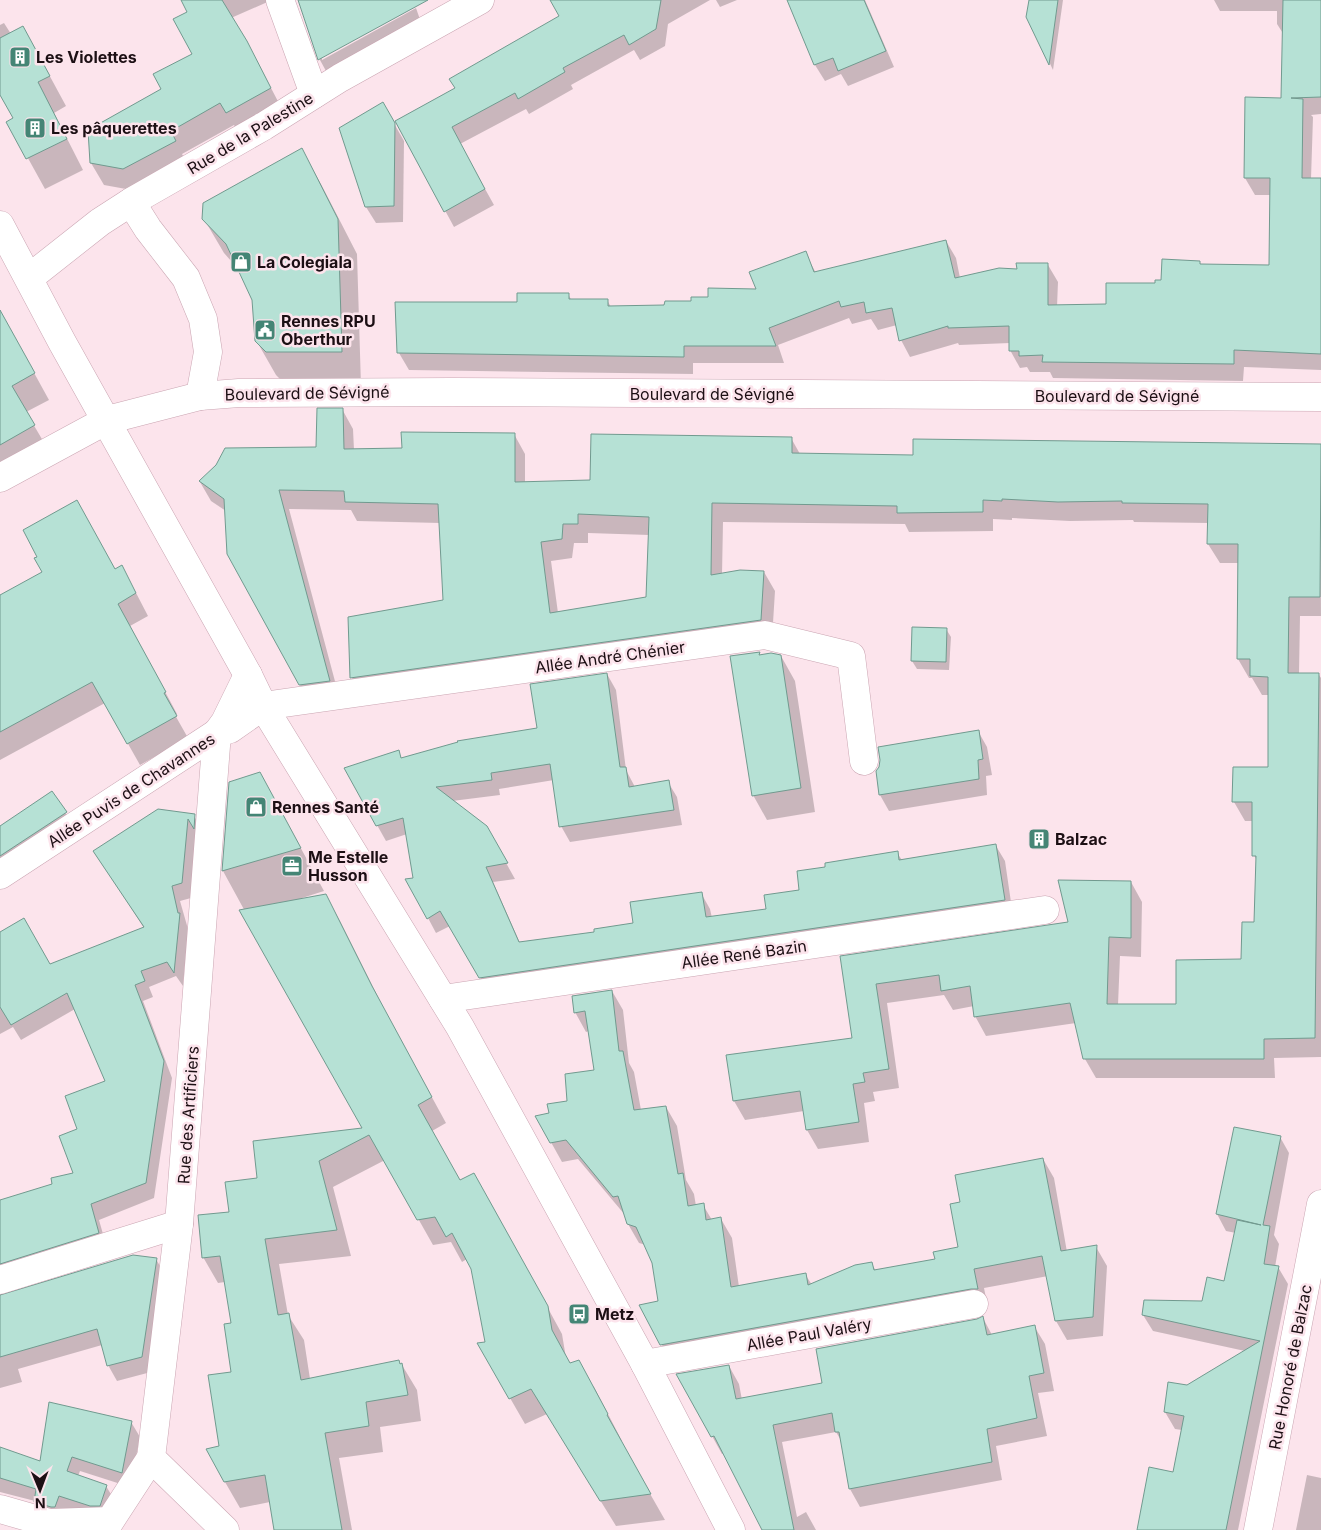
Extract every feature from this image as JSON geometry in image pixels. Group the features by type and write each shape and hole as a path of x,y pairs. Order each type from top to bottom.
{"street":[{"path":"280,0 314,94"},
{"name":"Rue de la Palestine","path":"28,278 93,227 131,202 264,126 314,94 480,0"},
{"path":"131,202 148,229 186,278 203,319 208,352 200,396"},
{"path":"0,225 248,675 263,706 460,1028 645,1364 731,1530"},
{"name":"Boulevard de Sévigné","path":"0,478 107,420 200,396 239,393 452,392 1321,397"},
{"name":"Allée André Chénier","path":"263,706 765,635 851,656 864,760"},
{"name":"Rue des Artificiers","path":"151,1458 180,1224 217,733 226,722 248,675"},
{"name":"Allée Puvis de Chavannes","path":"0,875 217,733 230,729 263,706"},
{"name":"Allée René Bazin","path":"443,999 1046,910"},
{"name":"Rue Honoré de Balzac","path":"1258,1530 1321,1204"},
{"path":"0,1280 180,1224"},
{"name":"Allée Paul Valéry","path":"645,1364 974,1304"},
{"path":"0,1509 49,1523 110,1521 151,1458 225,1530"}],"building":[{"path":"181,0 222,0 247,41 271,88 226,113 220,103 171,131 176,141 123,169 90,163 88,130 161,89 153,74 192,54 173,19 187,12"},
{"path":"298,0 428,0 318,60"},
{"path":"550,0 661,0 656,29 629,45 624,35 563,68 565,72 518,99 515,93 452,127 485,189 444,212 395,121 455,88 449,79 559,16"},
{"path":"787,0 864,0 886,51 838,71 833,58 814,65"},
{"path":"1029,0 1058,0 1049,65 1026,17"},
{"path":"1283,0 1321,0 1321,97 1291,98 1303,99 1302,178 1321,178 1321,354 1234,350 1234,364 1042,362 1043,355 1019,356 1019,351 1009,351 1009,326 948,328 948,326 899,341 892,308 866,313 864,302 841,307 839,301 769,328 776,346 684,346 684,357 397,353 395,302 517,302 517,293 569,293 569,299 608,299 608,306 664,305 665,301 691,301 691,297 708,297 708,288 756,289 749,272 806,251 814,272 946,240 955,278 999,268 1017,269 1016,263 1048,263 1048,305 1106,304 1106,283 1155,283 1155,280 1161,280 1162,259 1200,261 1200,264 1269,265 1270,178 1244,178 1245,97 1281,98"},
{"path":"23,26 50,76 38,82 67,139 26,159 6,122 13,118 0,95 0,38"},
{"path":"383,102 395,123 394,206 365,207 339,128"},
{"path":"302,148 338,219 342,352 266,352 255,341 252,300 226,244 202,219 203,203"},
{"path":"0,310 35,373 12,386 35,425 0,445"},
{"path":"317,408 343,408 344,449 402,448 401,432 515,433 515,482 590,480 591,434 792,437 792,453 913,455 913,439 1321,444 1320,597 1289,597 1288,673 1319,673 1315,1038 1264,1039 1264,1059 1083,1059 1070,1003 974,1017 970,986 941,991 939,975 876,984 889,1069 863,1073 865,1082 853,1084 859,1122 806,1130 800,1091 733,1101 726,1055 852,1038 840,956 1068,922 1058,880 1131,881 1131,938 1109,937 1107,1004 1176,1004 1176,960 1241,959 1242,922 1254,922 1256,856 1252,856 1252,802 1232,802 1233,767 1268,767 1268,677 1250,676 1250,659 1237,659 1238,544 1207,544 1208,504 1122,503 1122,501 1058,502 1002,499 1002,501 983,500 983,512 897,513 897,506 712,503 711,575 740,570 764,571 761,620 350,678 348,617 443,600 438,504 345,502 344,491 279,490 330,681 299,685 227,554 224,499 199,481 216,465 225,448 316,447","holes":["578,514 649,517 646,597 550,613 541,542 562,539 563,524 578,524"]},
{"path":"77,500 115,569 122,565 136,593 118,604 177,716 127,744 92,682 0,732 0,595 42,572 34,558 37,557 23,530"},
{"path":"912,627 947,628 946,662 911,661"},
{"path":"760,652 759,655 771,653 781,655 801,788 752,796 730,656"},
{"path":"607,673 620,767 626,767 629,787 669,780 674,810 559,827 550,764 491,773 492,780 436,787 487,826 508,863 486,867 519,942 594,932 594,929 633,923 630,902 702,892 706,917 766,909 764,895 799,890 797,871 825,867 825,863 898,851 899,860 996,844 1005,900 479,978 440,911 427,919 405,879 413,878 403,818 376,826 344,768 399,750 401,758 457,741 537,728 530,684"},
{"path":"979,730 983,759 978,760 979,779 879,795 876,771 880,760 878,747"},
{"path":"260,772 301,848 222,871 229,782"},
{"path":"52,791 67,812 0,856 0,826"},
{"path":"158,809 195,814 194,829 188,819 182,883 172,886 178,913 180,913 174,973 167,962 141,971 145,981 135,985 164,1061 146,1183 91,1204 99,1233 0,1264 0,1200 52,1184 51,1178 73,1173 59,1136 77,1129 65,1096 105,1081 67,993 11,1025 0,1007 0,932 24,918 50,964 144,927 93,851"},
{"path":"326,894 372,986 432,1097 418,1105 460,1180 474,1173 548,1306 552,1330 570,1363 579,1360 651,1494 600,1501 531,1389 509,1399 477,1343 485,1342 471,1269 452,1233 446,1237 435,1217 417,1220 369,1135 319,1161 337,1230 265,1239 278,1315 289,1313 301,1380 399,1360 400,1364 402,1363 408,1395 366,1402 369,1426 325,1433 342,1530 274,1530 265,1475 224,1482 206,1449 219,1446 208,1375 231,1372 224,1324 231,1323 220,1256 202,1258 198,1215 229,1212 225,1182 257,1178 253,1141 362,1128 239,910"},
{"path":"612,990 619,1051 623,1051 634,1110 666,1106 678,1174 683,1173 688,1206 704,1203 706,1220 721,1217 731,1287 806,1273 808,1285 855,1265 872,1262 874,1270 935,1259 933,1252 958,1247 950,1204 960,1202 955,1175 1043,1158 1061,1251 1097,1245 1093,1317 1055,1321 1042,1256 974,1269 978,1289 660,1345 639,1305 658,1301 652,1263 636,1227 627,1224 618,1196 613,1197 566,1140 550,1143 535,1116 549,1113 547,1104 567,1101 565,1074 594,1070 585,1011 574,1013 572,996"},
{"path":"1234,1127 1281,1136 1263,1225 1270,1226 1264,1264 1279,1266 1226,1530 1137,1530 1149,1467 1173,1472 1184,1416 1164,1412 1168,1382 1187,1385 1260,1341 1142,1315 1144,1300 1202,1301 1207,1277 1224,1281 1237,1220 1261,1225 1216,1214"},
{"path":"133,1255 157,1258 142,1357 107,1366 97,1329 0,1357 0,1295"},
{"path":"983,1316 987,1335 1035,1325 1044,1373 1029,1376 1037,1418 987,1429 992,1462 849,1489 839,1432 835,1432 832,1413 773,1425 794,1530 762,1530 714,1436 711,1437 676,1374 729,1365 736,1399 822,1383 816,1349 977,1319"},
{"path":"49,1402 132,1421 122,1473 72,1457 67,1471 107,1485 100,1506 90,1506 59,1496 55,1507 51,1507 34,1502 36,1489 0,1478 0,1447 40,1461"}],"place":[{"name":"Les Violettes","path":"20,57"},
{"name":"Les pâquerettes","path":"35,128"},
{"name":"La Colegiala","path":"241,262"},
{"name":"Rennes RPU Oberthur","path":"265,330"},
{"name":"Rennes Santé","path":"256,807"},
{"name":"Balzac","path":"1039,839"},
{"name":"Me Estelle Husson","path":"292,866"},
{"name":"Metz","path":"579,1314"}]}
